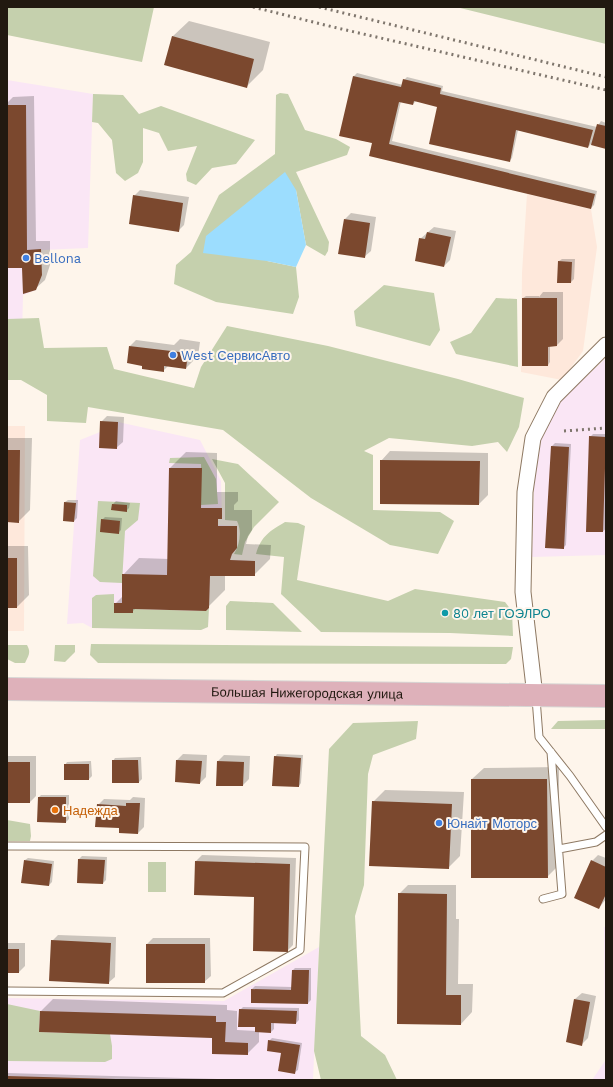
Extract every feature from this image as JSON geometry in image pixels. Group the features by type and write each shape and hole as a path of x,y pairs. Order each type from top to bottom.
{"main road":[{"name":"Большая Нижегородская улица","path":"7,689 606,696"}],"street":[{"path":"536,696 523,592 525,492 533,438 554,397 606,345"}],"lane":[{"path":"536,696 539,737 570,776 606,827"},
{"path":"543,899 562,894 551,752"},
{"path":"559,849 596,842 606,835"},
{"path":"7,846 305,847 300,950 223,993 7,992"}],"shaded area":[{"path":"7,80 93,94 88,248 41,250 36,290 23,295 21,380 7,380"},
{"path":"527,194 591,209 597,247 583,351 562,380 521,372 522,273"},
{"path":"606,358 606,555 532,557 535,453 557,404"},
{"path":"118,422 200,440 221,481 222,519 218,519 218,525 237,526 237,548 232,554 230,560 255,561 255,576 210,576 208,627 201,630 92,628 83,623 67,624 80,440 100,432"},
{"path":"7,426 25,426 24,631 7,631"},
{"path":"604,927 606,927 606,1080 592,1080 605,1061"},
{"path":"319,947 313,1080 7,1080 7,998 224,1001"}],"green space":[{"path":"7,7 154,7 142,62 7,35"},
{"path":"456,7 606,7 606,44"},
{"path":"280,93 288,94 305,130 336,139 350,147 347,155 296,172 329,242 328,251 325,256 306,245 296,190 267,261 296,267 299,297 293,314 216,302 174,284 176,265 191,252 219,195 275,154 276,95"},
{"path":"93,94 123,95 139,114 161,106 255,140 236,164 212,168 196,185 187,181 186,174 197,146 168,151 159,133 143,128 143,162 138,173 125,181 116,173 112,140 98,123 92,122"},
{"path":"384,285 434,293 440,330 430,346 356,326 354,311"},
{"path":"496,298 517,299 518,367 456,354 450,342 471,333"},
{"path":"39,318 44,348 107,347 114,369 194,388 201,367 227,326 328,346 458,379 524,398 519,427 507,452 498,442 472,446 389,438 364,451 373,455 373,510 440,512 454,521 438,554 390,545 311,498 223,430 88,407 86,423 47,421 47,395 21,380 7,380 7,319"},
{"path":"204,457 216,479 218,504 201,505 201,464 169,463 170,458"},
{"path":"212,459 238,464 279,502 254,527 245,542 242,555 234,554 240,538 239,525 237,521 225,520 225,483"},
{"path":"98,501 140,503 138,520 125,531 122,583 100,582 93,576"},
{"path":"285,522 298,523 305,526 297,580 388,601 415,589 505,602 512,611 513,636 450,633 321,632 281,594 284,557 256,554 263,538"},
{"path":"114,594 114,613 133,609 206,611 209,608 208,627 201,630 92,628 92,598 96,595"},
{"path":"230,601 273,603 302,632 226,630 226,606"},
{"path":"91,644 513,647 511,659 506,664 98,663 90,655"},
{"path":"7,645 27,645 29,654 25,663 15,663 7,659"},
{"path":"55,645 75,645 75,652 65,662 54,661"},
{"path":"606,720 606,729 551,729 558,721"},
{"path":"418,721 416,739 373,755 368,774 364,885 355,916 361,1036 385,1055 397,1080 321,1080 314,1051 329,749 353,723"},
{"path":"7,820 30,824 30,841 7,841"},
{"path":"148,862 166,862 166,892 148,892"},
{"path":"7,1004 40,1011 39,1032 110,1034 112,1059 105,1062 7,1061"}],"water":[{"path":"285,172 296,190 306,245 296,267 267,261 203,253 206,236"}],"building":[{"path":"172,36 254,59 247,88 164,65"},
{"path":"353,76 401,87 403,79 441,88 440,94 593,130 588,148 516,130 510,162 429,144 437,107 414,101 413,105 399,102 389,144 595,194 591,209 369,156 372,143 339,136"},
{"path":"7,105 26,105 27,250 41,249 42,275 36,290 23,294 22,268 7,268"},
{"path":"597,124 606,126 606,149 591,145"},
{"path":"133,195 183,203 179,232 129,224"},
{"path":"344,219 370,223 365,258 338,254"},
{"path":"427,232 451,237 444,267 415,261 419,238 425,239"},
{"path":"558,261 572,262 571,283 557,283"},
{"path":"522,298 557,298 557,346 548,347 548,366 522,366"},
{"path":"129,346 188,353 186,369 164,366 164,372 142,369 142,366 127,363"},
{"path":"100,421 118,422 117,449 99,448"},
{"path":"589,436 606,437 603,532 586,532"},
{"path":"551,446 569,447 564,549 545,548"},
{"path":"7,450 20,450 19,523 7,522"},
{"path":"380,460 480,461 479,505 380,504"},
{"path":"169,468 202,468 201,508 222,508 222,519 218,519 218,526 237,526 237,548 232,554 230,560 255,561 255,576 210,576 209,608 206,611 133,609 133,613 114,613 114,603 122,603 122,574 167,575"},
{"path":"64,502 76,503 74,522 63,521"},
{"path":"112,504 127,505 127,512 111,510"},
{"path":"101,519 120,521 119,534 100,532"},
{"path":"7,558 17,558 17,608 7,608"},
{"path":"274,756 301,758 299,787 272,786"},
{"path":"112,760 138,760 139,783 112,783"},
{"path":"176,760 202,761 200,784 175,782"},
{"path":"217,761 244,762 243,786 216,786"},
{"path":"7,762 30,762 30,803 7,803"},
{"path":"64,764 89,764 89,780 64,780"},
{"path":"471,779 547,779 548,878 471,878"},
{"path":"38,797 66,797 66,823 37,822"},
{"path":"372,801 452,804 449,869 369,866"},
{"path":"126,803 140,803 138,834 119,833 119,828 95,827 97,804 126,806"},
{"path":"78,859 105,860 103,884 77,883"},
{"path":"24,860 52,864 49,886 21,883"},
{"path":"591,860 606,867 606,894 599,909 574,898"},
{"path":"195,861 290,864 288,952 253,951 254,897 194,895"},
{"path":"398,893 447,894 446,995 461,995 461,1025 397,1024"},
{"path":"51,940 111,943 109,984 49,981"},
{"path":"146,944 205,944 205,983 146,983"},
{"path":"7,949 19,949 19,973 7,973"},
{"path":"292,970 309,970 308,1004 251,1003 251,989 291,990"},
{"path":"574,999 590,1002 582,1046 566,1042"},
{"path":"239,1009 297,1011 296,1024 271,1023 271,1033 255,1032 255,1027 238,1027"},
{"path":"40,1011 216,1016 216,1022 226,1022 225,1042 248,1043 248,1055 212,1054 212,1038 39,1032"},
{"path":"268,1040 300,1045 295,1074 278,1071 281,1053 267,1051"},
{"path":"7,1076 116,1079 116,1080 7,1080"}],"railway":[{"path":"253,7 606,90"},
{"path":"319,7 606,77"},
{"path":"564,431 606,428"}],"place":[{"name":"Bellona","path":"26,258"},
{"name":"West СервисАвто","path":"173,355"},
{"name":"80 лет ГОЭЛРО","path":"445,613"},
{"name":"Надежда","path":"55,810"},
{"name":"Юнайт Моторс","path":"439,823"}]}
